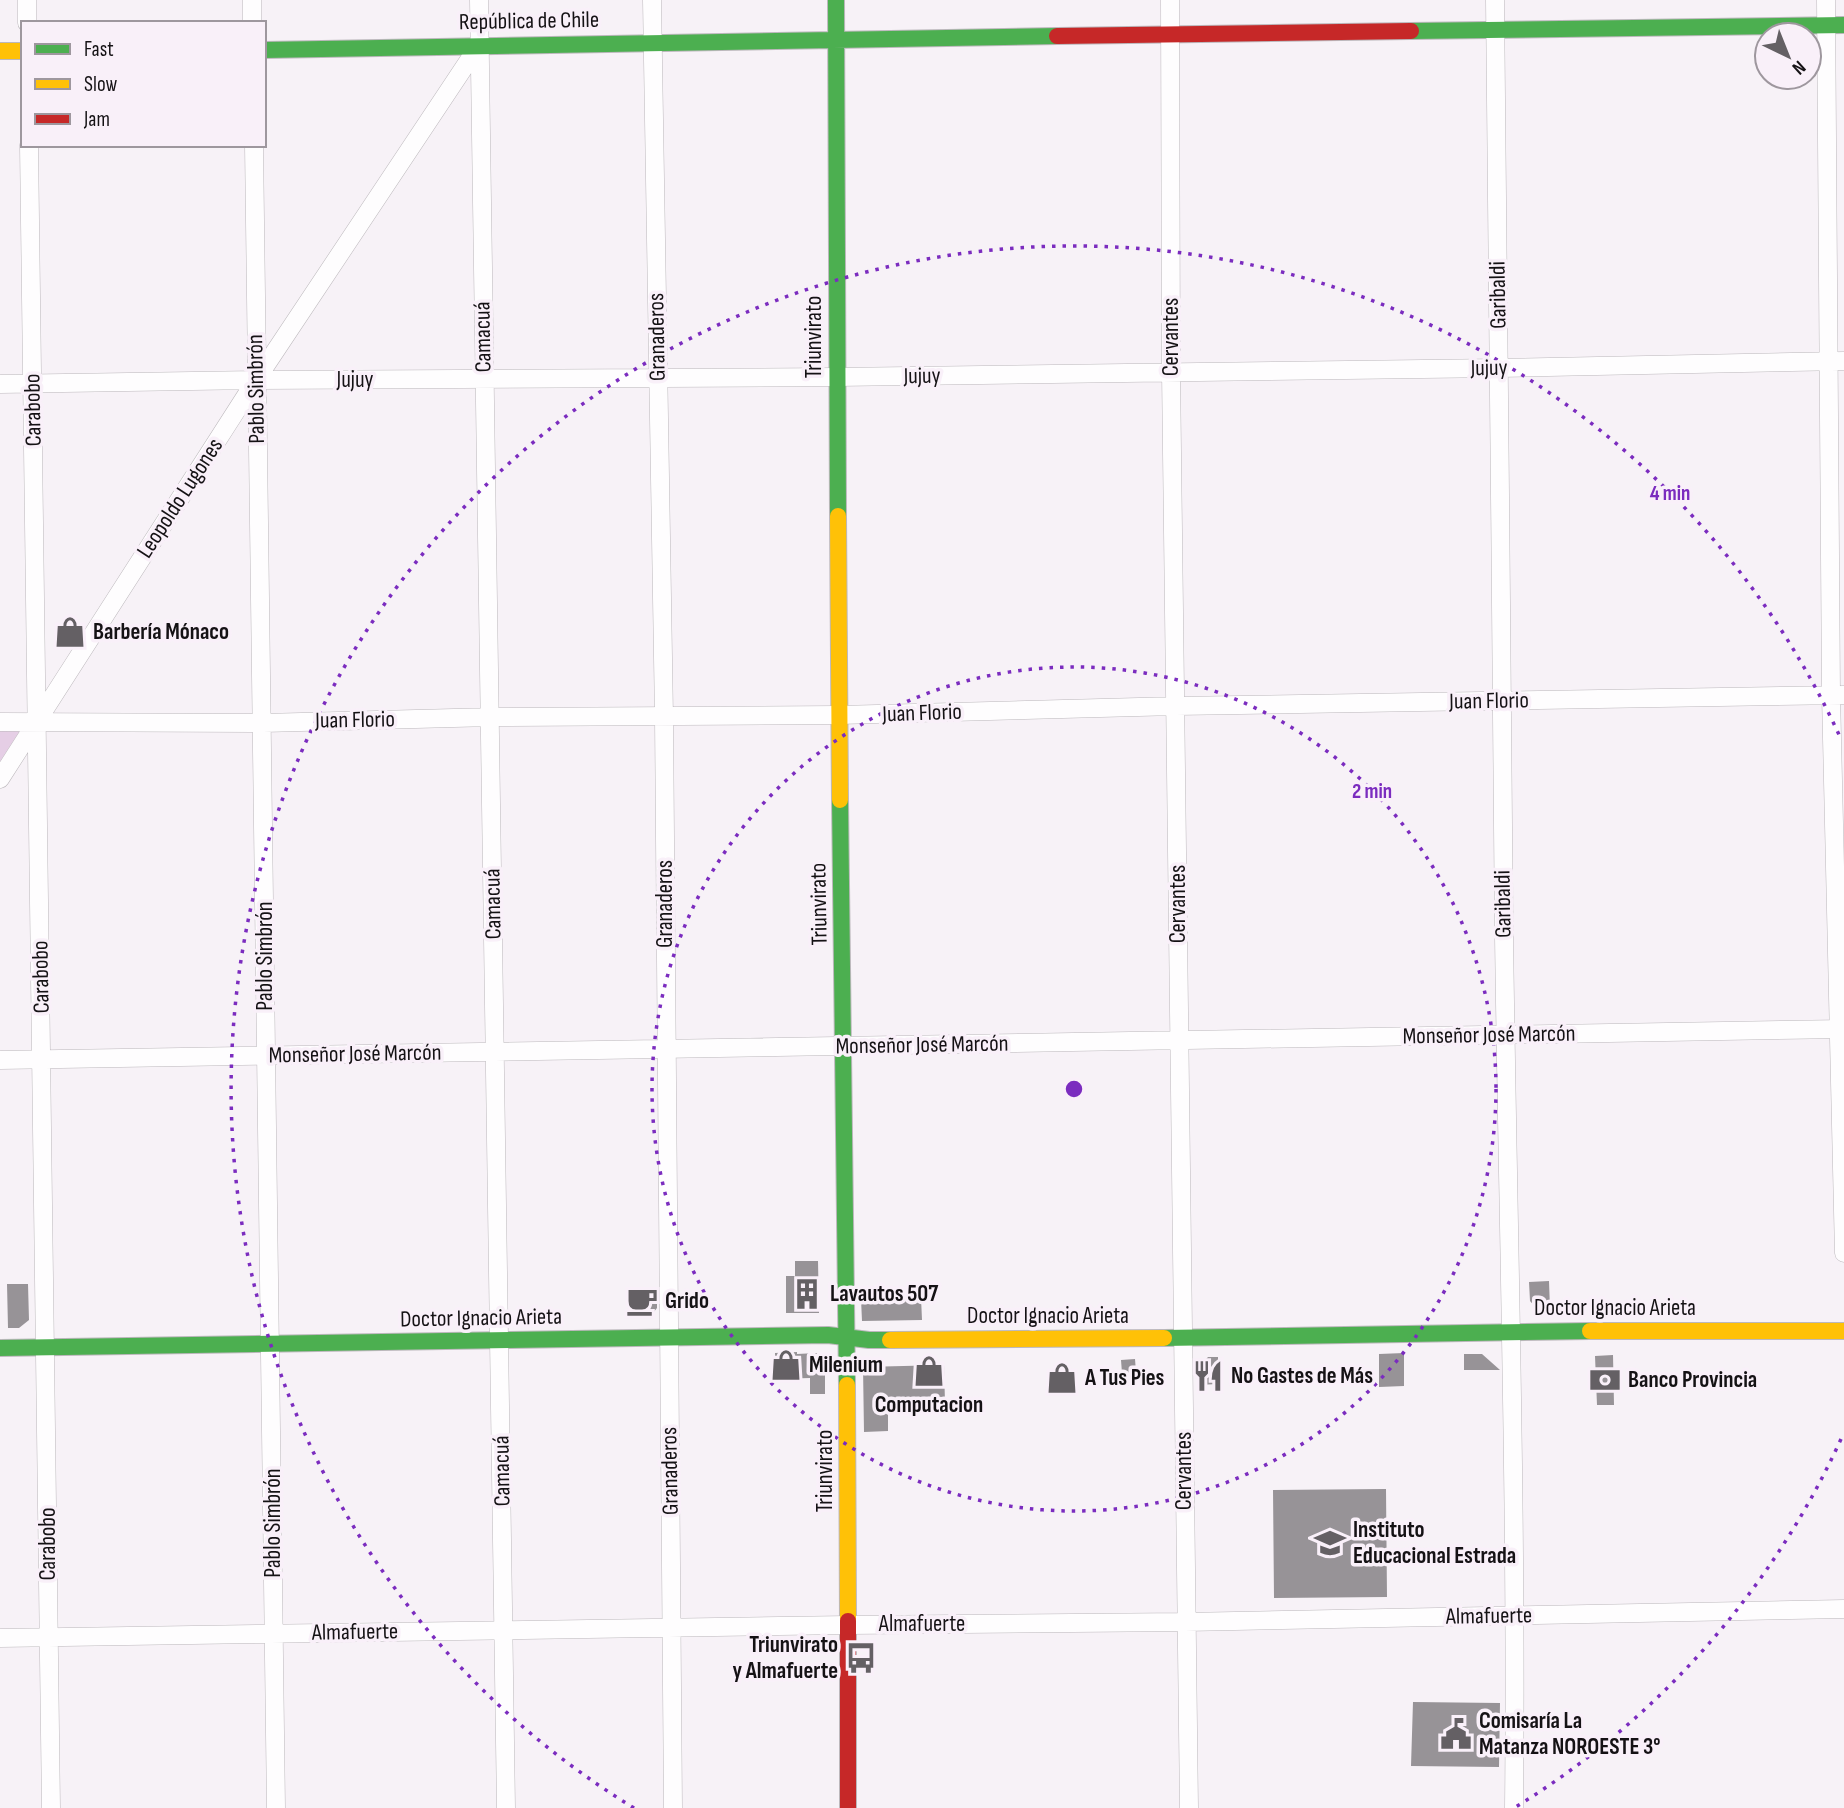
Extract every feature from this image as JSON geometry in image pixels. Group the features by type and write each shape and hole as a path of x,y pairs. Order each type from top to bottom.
{"street":[{"path":"27,0 27,21"},
{"path":"252,0 252,21"},
{"name":"Camacuá","path":"480,0 506,1808"},
{"name":"Granaderos","path":"652,0 664,717 674,1808"},
{"name":"Triunvirato","path":"835,0 839,715 847,1339 848,1808"},
{"name":"Cervantes","path":"1170,0 1171,372 1189,1808"},
{"name":"Garibaldi","path":"1495,0 1505,1034 1516,1615 1514,1808"},
{"path":"1826,0 1835,25 1844,1253"},
{"name":"República de Chile","path":"266,50 1835,25"},
{"name":"Leopoldo Lugones","path":"0,779 256,380 479,45"},
{"path":"0,51 21,51"},
{"name":"Carabobo","path":"29,147 47,1346 51,1808"},
{"name":"Pablo Simbrón","path":"254,147 265,1055 272,1344 276,1808"},
{"name":"Jujuy","path":"0,384 837,377 1836,361"},
{"name":"Juan Florio","path":"0,722 263,723 492,717 839,715 1176,706 1838,695"},
{"name":"Monseñor José Marcón","path":"0,1060 1842,1029"},
{"name":"Doctor Ignacio Arieta","path":"0,1348 828,1335 847,1339 1183,1339 1509,1331 1844,1331"},
{"name":"Almafuerte","path":"0,1638 1185,1622 1844,1609"}],"shaded area":[{"path":"0,725 19,729 19,733 0,762"}],"building":[{"name":"Lavautos 507","path":"795,1261 818,1261 819,1313 786,1313 786,1276 795,1276"},
{"path":"1549,1281 1550,1309 1538,1310 1530,1301 1529,1282"},
{"path":"7,1284 28,1284 29,1320 19,1328 8,1328"},
{"name":"Grido","path":"628,1295 657,1295 657,1308 649,1318 628,1318"},
{"path":"921,1297 922,1320 862,1321 861,1299"},
{"path":"775,1353 817,1353 825,1361 825,1394 810,1394 810,1378 776,1379"},
{"path":"1404,1353 1404,1386 1379,1387 1379,1354"},
{"path":"1464,1354 1482,1354 1500,1370 1464,1370"},
{"name":"Banco Provincia","path":"1613,1355 1614,1405 1597,1405 1595,1356"},
{"name":"No Gastes de Más","path":"1208,1357 1218,1357 1218,1384 1198,1385 1198,1368"},
{"path":"1135,1359 1137,1385 1123,1386 1121,1360"},
{"path":"944,1365 945,1403 888,1404 888,1431 864,1432 863,1367"},
{"name":"Instituto Educacional Estrada","path":"1386,1489 1387,1597 1274,1598 1273,1490"},
{"name":"Comisaría La Matanza NOROESTE 3°","path":"1413,1702 1500,1703 1499,1767 1411,1766"}],"traffic: fast":[{"path":"836,0 838,516"},
{"path":"1411,31 1844,25"},
{"path":"266,50 1057,36"},
{"path":"840,800 847,1385"},
{"path":"1164,1338 1590,1331"},
{"path":"0,1348 828,1335 890,1340"}],"traffic: slow":[{"path":"0,51 21,51"},
{"path":"838,516 840,800"},
{"path":"1590,1331 1844,1331"},
{"path":"890,1340 1164,1338"},
{"path":"847,1385 848,1621"}],"traffic: jam":[{"path":"1057,36 1411,31"},
{"path":"848,1621 848,1808"}],"place":[{"name":"Barbería Mónaco","path":"70,632"},
{"name":"Lavautos 507","path":"807,1294"},
{"name":"Grido","path":"642,1301"},
{"name":"Milenium","path":"786,1365"},
{"name":"Computacion","path":"929,1371"},
{"name":"No Gastes de Más","path":"1208,1376"},
{"name":"A Tus Pies","path":"1062,1378"},
{"name":"Banco Provincia","path":"1605,1380"},
{"name":"Instituto Educacional Estrada","path":"1330,1543"},
{"name":"Triunvirato y Almafuerte","path":"861,1658"},
{"name":"Comisaría La Matanza NOROESTE 3°","path":"1456,1734"}]}
